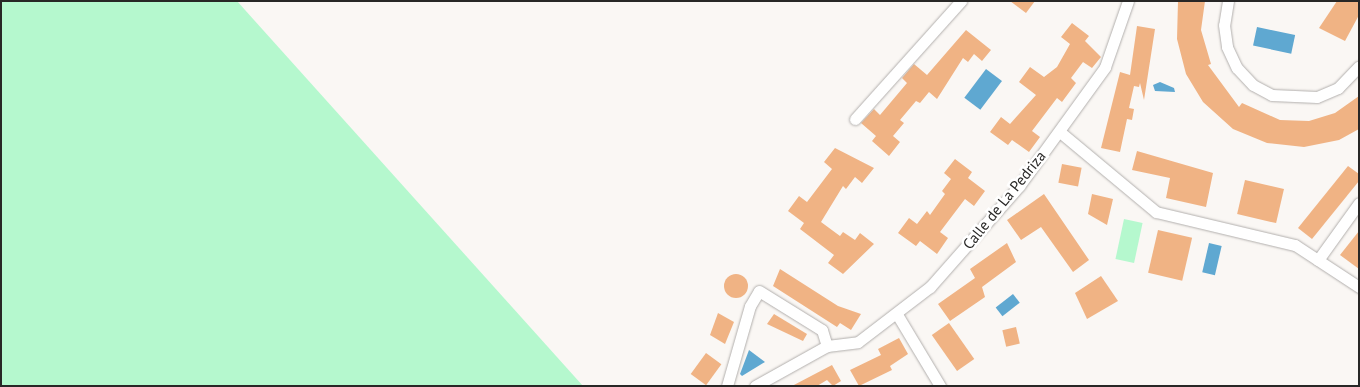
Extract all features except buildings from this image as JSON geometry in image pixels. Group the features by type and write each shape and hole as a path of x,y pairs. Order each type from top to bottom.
{"street":[{"path":"855,119 960,1"},
{"name":"Calle de La Pedriza","path":"755,386 827,346 858,342 898,316 970,244 1060,132 1105,67 1128,1"},
{"path":"1228,1 1224,25 1234,61 1252,84 1272,96 1317,97 1338,88 1359,66"},
{"path":"1060,132 1156,212 1295,245 1359,287"},
{"path":"1318,260 1359,203"},
{"path":"727,386 750,306 759,292 822,330 827,346"},
{"path":"898,316 940,386"}],"green space":[{"path":"1,1 237,1 583,386 1,386"},
{"path":"1124,219 1143,223 1134,263 1115,259"}],"water":[{"path":"1257,27 1295,35 1291,54 1253,46"},
{"path":"986,69 1002,81 980,110 964,98"},
{"path":"1160,82 1174,88 1175,92 1155,91 1153,85"},
{"path":"1209,243 1222,246 1215,275 1202,272"},
{"path":"1013,294 1020,303 1002,316 996,308"},
{"path":"749,350 765,362 742,376 740,374"}]}
